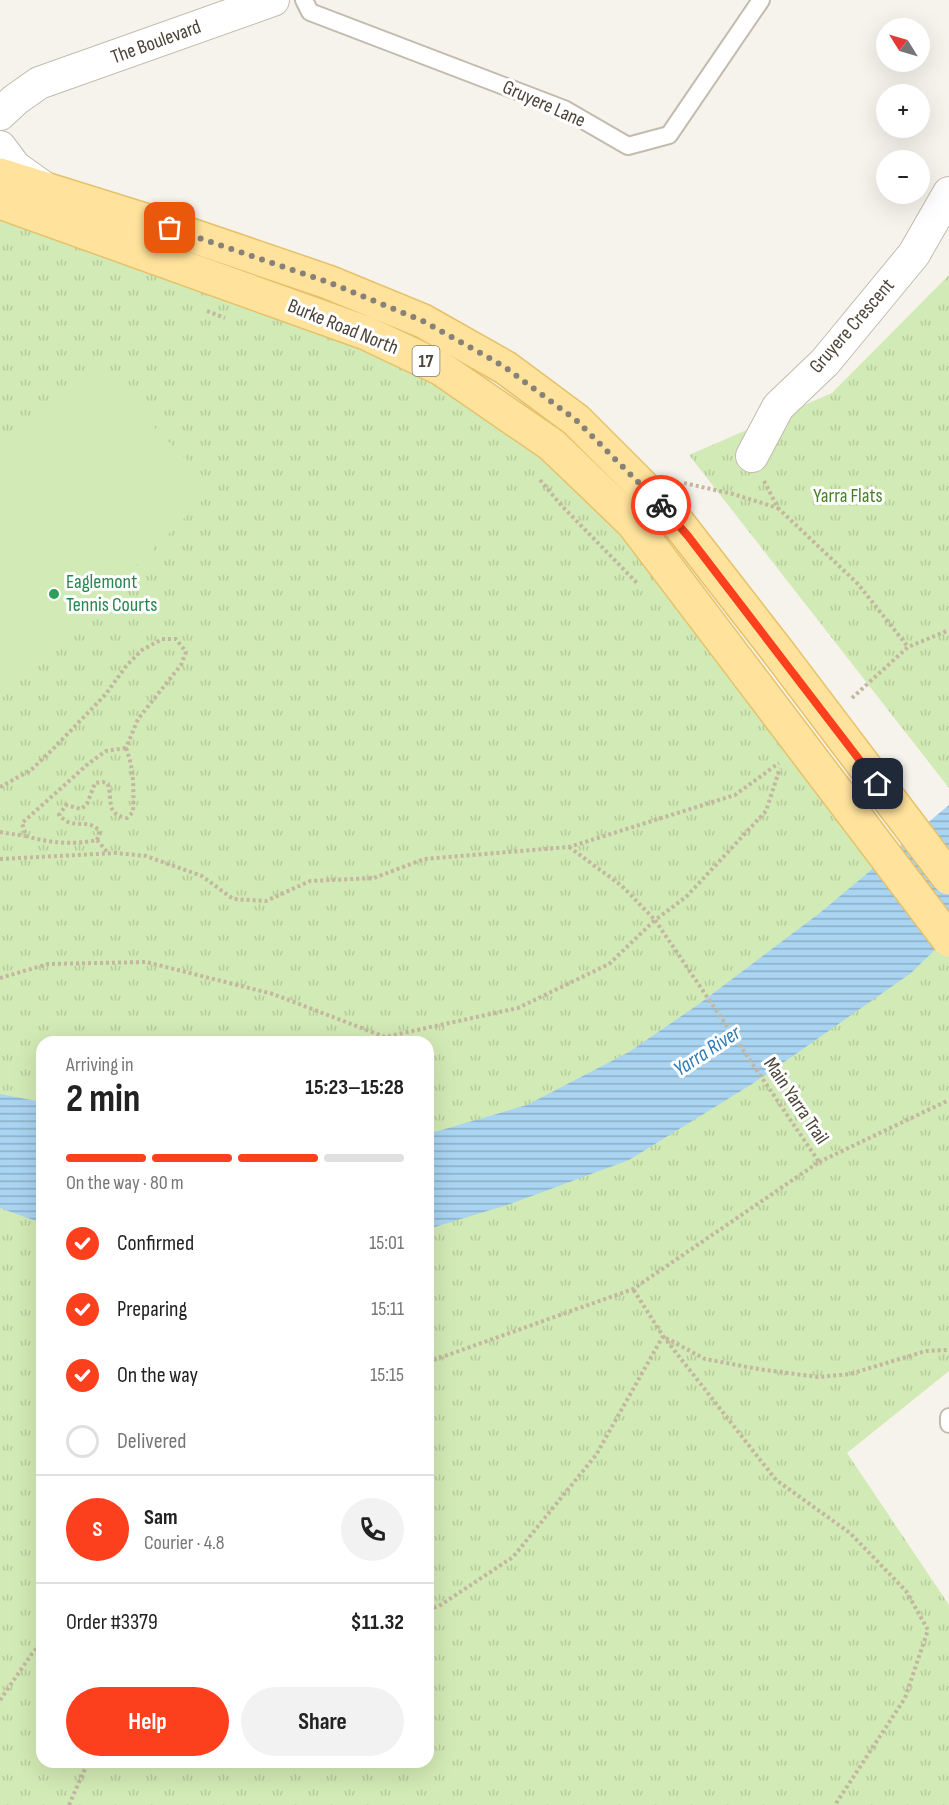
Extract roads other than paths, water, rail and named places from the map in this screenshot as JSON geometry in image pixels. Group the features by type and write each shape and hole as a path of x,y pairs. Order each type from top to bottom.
{"main road":[{"name":"Burke Road North","path":"0,175 328,282 423,321 506,368 576,420 675,519 949,878"},
{"name":"Burke Road North","path":"0,202 366,333 440,368 552,445 633,523 949,940"}],"street":[{"name":"The Boulevard","path":"0,114 39,83 273,0"},
{"name":"The Boulevard","path":"0,86 8,83 39,83"},
{"path":"0,147 15,167 45,188"},
{"name":"Gruyere Crescent","path":"752,456 778,407 825,362 914,254 949,193"}],"lane":[{"name":"Gruyere Lane","path":"304,0 310,12 564,109 628,146 669,135 761,0"},
{"path":"949,1417 949,1424"}],"water":[{"name":"Yarra River","path":"949,805 949,936 911,973 752,1084 629,1160 507,1205 434,1227 434,1132 527,1105 629,1052 699,1004 821,912"},
{"path":"0,1094 36,1101 36,1221 0,1208"}],"place":[{"name":"Eaglemont Tennis Courts","path":"54,594"}],"park label":[{"name":"Yarra Flats","path":"848,496"}]}
